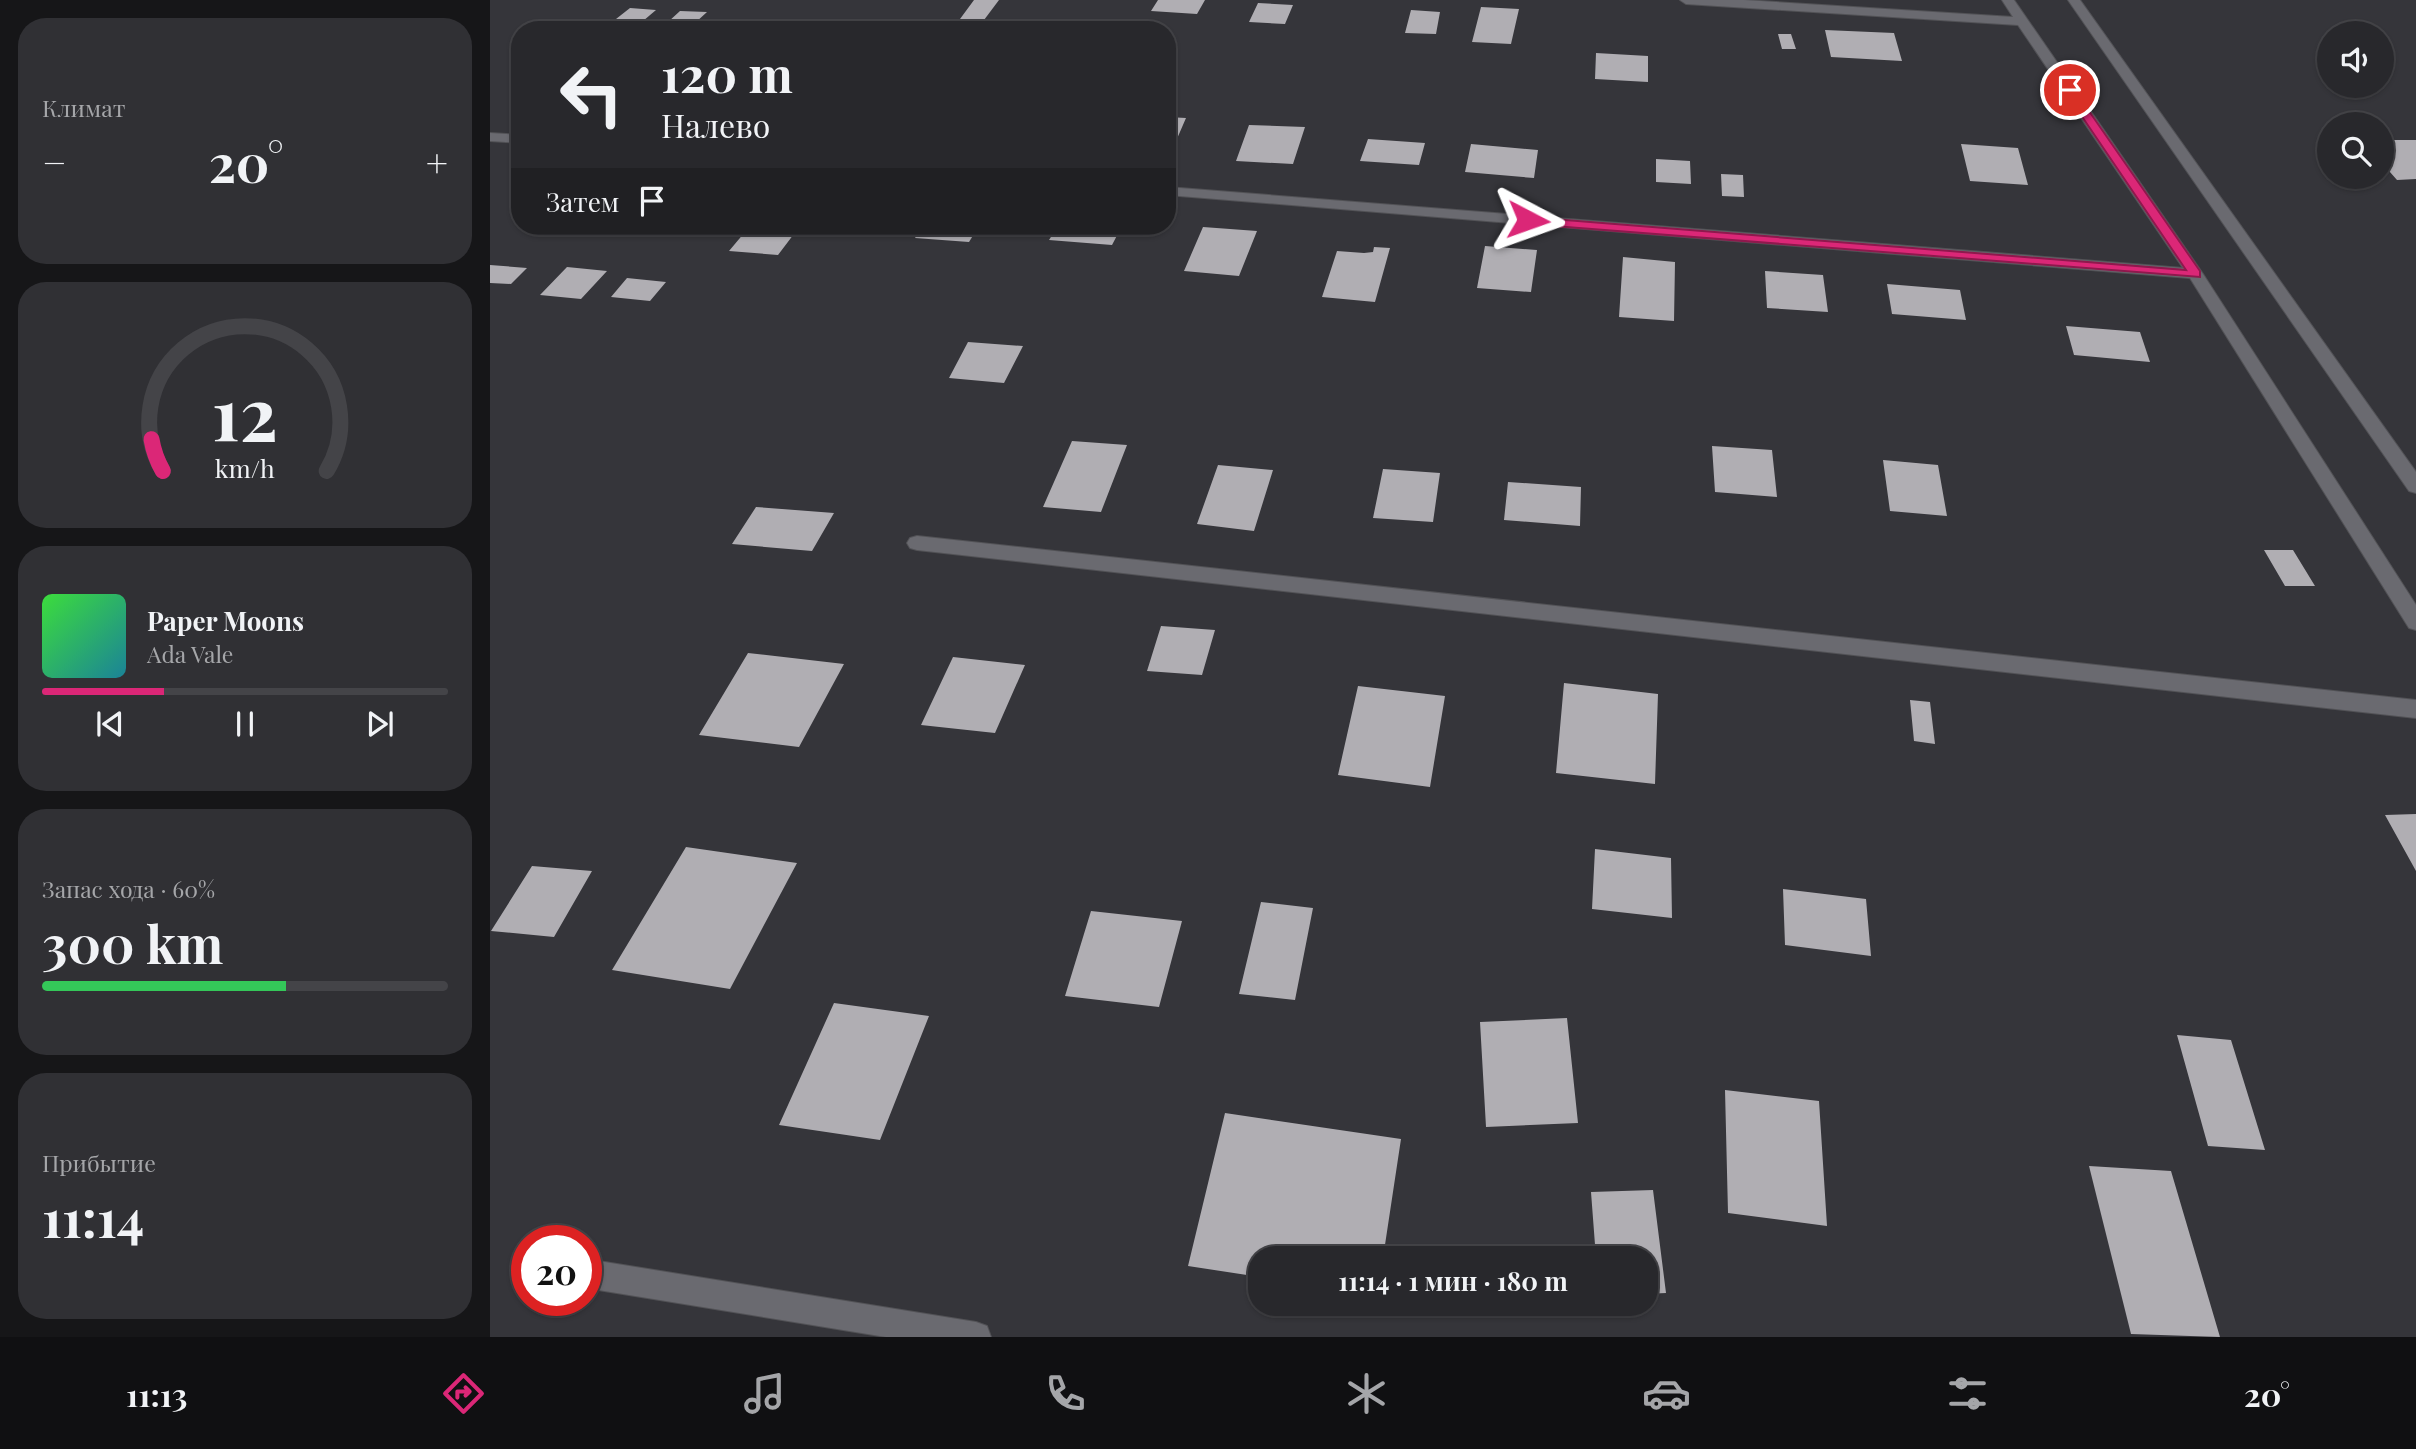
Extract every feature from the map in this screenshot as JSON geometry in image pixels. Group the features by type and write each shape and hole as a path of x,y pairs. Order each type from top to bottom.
{"street":[{"path":"1686,0 2022,21"},
{"path":"2008,0 2195,274 2416,622"},
{"path":"2074,0 2416,486"},
{"path":"490,137 511,138"},
{"path":"1176,192 2195,274"},
{"path":"917,543 2416,709"},
{"path":"602,1276 976,1337"}],"building":[{"path":"974,0 999,0 984,20 960,19"},
{"path":"1158,0 1205,0 1197,14 1151,11"},
{"path":"1258,3 1293,5 1285,24 1249,22"},
{"path":"1481,7 1519,9 1511,44 1472,42"},
{"path":"630,8 656,10 643,21 616,19"},
{"path":"1411,10 1440,12 1436,34 1405,33"},
{"path":"680,11 707,12 697,21 669,21"},
{"path":"1825,30 1894,33 1902,61 1831,57"},
{"path":"1778,34 1791,34 1796,49 1782,49"},
{"path":"1596,53 1648,56 1648,82 1595,79"},
{"path":"1176,117 1186,118 1176,141"},
{"path":"1249,125 1305,127 1293,164 1236,161"},
{"path":"1368,139 1425,143 1419,165 1360,161"},
{"path":"2394,140 2416,140 2416,179 2397,180 2394,177"},
{"path":"1471,144 1538,150 1534,178 1465,172"},
{"path":"1961,144 2018,148 2028,185 1970,181"},
{"path":"1656,159 1690,161 1691,184 1656,182"},
{"path":"1721,174 1743,175 1744,197 1722,196"},
{"path":"1203,227 1257,231 1239,276 1184,271"},
{"path":"742,235 793,235 778,255 729,251"},
{"path":"917,235 973,235 969,242 915,238"},
{"path":"1052,235 1117,235 1112,245 1049,240"},
{"path":"1485,246 1537,250 1531,292 1477,288"},
{"path":"1374,247 1390,248 1375,302 1322,297 1337,251 1364,253 1373,252"},
{"path":"1623,257 1675,262 1674,321 1619,317"},
{"path":"490,265 527,268 511,284 490,283"},
{"path":"567,267 607,271 581,299 540,295"},
{"path":"1765,271 1823,275 1828,312 1767,308"},
{"path":"627,278 666,282 650,301 611,297"},
{"path":"1887,284 1960,290 1966,320 1892,314"},
{"path":"2066,326 2140,332 2150,362 2074,355"},
{"path":"968,342 1023,346 1004,383 949,378"},
{"path":"1072,441 1127,445 1101,512 1043,507"},
{"path":"1712,446 1772,450 1777,497 1715,492"},
{"path":"1883,460 1938,465 1947,516 1890,511"},
{"path":"1218,465 1273,470 1254,531 1197,524"},
{"path":"1383,469 1440,473 1433,522 1373,518"},
{"path":"1508,482 1581,487 1580,526 1504,520"},
{"path":"756,507 834,513 812,551 732,544"},
{"path":"2264,550 2293,550 2315,586 2285,586"},
{"path":"1161,626 1215,630 1202,675 1147,671"},
{"path":"748,653 844,664 799,747 699,735"},
{"path":"953,657 1025,665 995,733 921,725"},
{"path":"1564,683 1658,694 1655,784 1556,773"},
{"path":"1358,686 1445,696 1430,787 1338,775"},
{"path":"1910,700 1930,702 1935,744 1914,741"},
{"path":"2416,814 2416,871 2385,815"},
{"path":"686,847 797,863 730,989 612,970"},
{"path":"1595,849 1671,858 1672,918 1592,909"},
{"path":"532,866 592,871 554,937 491,931"},
{"path":"1783,889 1866,899 1871,956 1785,945"},
{"path":"1261,902 1313,908 1295,1000 1239,994"},
{"path":"1091,911 1182,921 1159,1007 1065,996"},
{"path":"834,1003 929,1016 880,1140 779,1125"},
{"path":"1567,1018 1578,1123 1486,1127 1480,1022"},
{"path":"2177,1035 2231,1040 2265,1150 2208,1146"},
{"path":"1725,1090 1819,1101 1827,1226 1728,1213"},
{"path":"1225,1113 1401,1139 1385,1246 1248,1246 1248,1275 1188,1266"},
{"path":"2089,1166 2171,1171 2220,1337 2131,1334"},
{"path":"1653,1190 1666,1293 1658,1293 1658,1246 1595,1246 1591,1192"}],"route":[{"path":"1528,220 2195,274 2070,90"}]}
